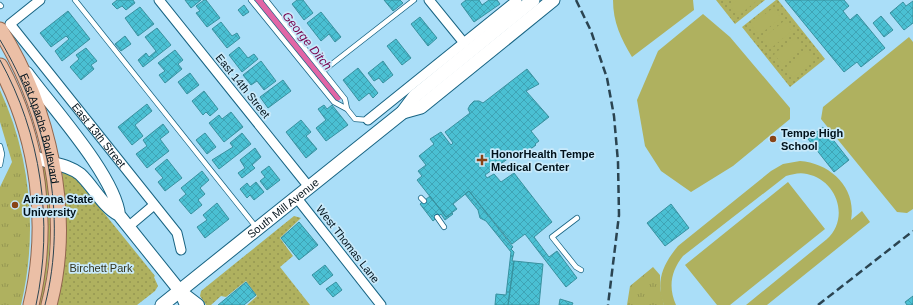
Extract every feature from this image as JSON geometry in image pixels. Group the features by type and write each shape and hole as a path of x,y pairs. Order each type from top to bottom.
{"main road":[{"name":"South Mill Avenue","path":"162,305 403,112 415,96 533,0"},
{"name":"South Mill Avenue","path":"403,112 421,107 553,0"},
{"name":"East Apache Boulevard","path":"5,28 37,108 51,163 57,212 57,232 55,273 49,305"},
{"name":"East Apache Boulevard","path":"0,66 12,89 27,131 33,156 40,207 40,248 31,305"}],"street":[{"path":"5,28 40,0"},
{"name":"East 14th Street","path":"159,0 309,187"},
{"path":"429,0 464,43"},
{"path":"368,120 517,0"},
{"name":"East 13th Street","path":"5,28 154,205 176,233 181,250"},
{"name":"East 13th Street","path":"17,59 98,167 118,204 119,215"},
{"name":"East 13th Street","path":"33,156 51,163 69,167 79,174 109,209 119,215 180,291"},
{"name":"West Thomas Lane","path":"296,197 381,305"},
{"path":"128,227 154,205"},
{"path":"180,291 186,305"},
{"path":"180,291 198,305"}],"lane":[{"path":"75,0 258,228"},
{"path":"251,0 334,102 347,109 355,119 368,120"},
{"path":"266,0 345,99 347,109"},
{"path":"323,72 414,0"},
{"path":"0,146 2,154 0,165"},
{"path":"437,218 444,227"},
{"path":"577,218 552,237 576,267 581,270"}],"green space":[{"path":"613,0 693,0 694,10 632,57 618,30 614,16"},
{"path":"716,0 765,0 735,24"},
{"path":"737,0 758,0 738,16 730,6"},
{"path":"776,0 778,0 825,59 790,87 742,27"},
{"path":"773,8 781,18 759,35 751,25"},
{"path":"703,14 730,37 790,108 790,119 733,166 691,192 661,171 645,146 637,100 658,51"},
{"path":"784,21 792,31 770,49 762,39"},
{"path":"796,37 804,47 782,64 774,54"},
{"path":"909,37 913,42 913,209 907,213 897,212 821,119 823,107"},
{"path":"807,50 815,60 793,78 785,68"},
{"name":"Arizona State University","path":"0,90 19,142 25,168 28,196 30,223 29,250 21,305 0,305 0,187 12,162 0,122"},
{"path":"800,161 811,163 831,172 839,179 850,198 852,208 851,220 862,211 870,222 767,305 746,305 827,239 834,230 838,221 839,211 837,201 833,192 826,184 817,178 804,173 786,176 683,256 673,273 672,279 672,292 676,305 664,305 660,289 662,274 668,260 678,246 771,171 783,164"},
{"path":"42,166 47,174 50,189 51,231 47,276 42,305 38,305 47,242"},
{"name":"Birchett Park","path":"62,170 74,176 155,276 154,277 158,286 155,291 137,305 57,305 65,245 65,212"},
{"path":"788,182 825,229 730,305 717,305 685,265"},
{"path":"294,216 301,218 280,238 293,256 280,267 310,305 247,305 257,296 246,281 226,297 221,296 211,305 206,305 200,296 201,291"},
{"path":"653,267 660,275 660,288 664,305 627,305 630,286"}],"building":[{"path":"117,0 133,0 135,3 126,10 122,6 117,9 112,4"},
{"path":"185,0 201,0 191,8"},
{"path":"206,0 220,18 207,27 196,13 200,11 196,6"},
{"path":"297,0 303,0 313,13 304,20 292,4"},
{"path":"384,0 400,0 403,3 393,11"},
{"path":"466,0 479,0 482,5 489,0 497,0 500,4 474,22 461,4"},
{"path":"785,0 844,0 849,6 843,11 850,20 857,14 885,48 861,67 857,62 844,72"},
{"path":"913,1 913,23 904,30 890,13 903,2 906,6"},
{"path":"244,5 249,12 243,16 238,10"},
{"path":"140,7 154,24 138,36 125,18"},
{"path":"68,11 90,39 62,61 55,51 69,39 66,36 51,47 40,33"},
{"path":"321,12 341,37 335,42 329,34 321,41 307,23"},
{"path":"881,16 893,30 884,37 873,23"},
{"path":"420,17 437,38 428,46 411,24"},
{"path":"221,22 232,36 237,33 240,38 227,48 212,29"},
{"path":"157,28 171,45 143,67 138,60 146,53 149,57 156,51 145,37"},
{"path":"125,36 131,44 121,51 115,44"},
{"path":"396,39 411,58 402,65 387,46"},
{"path":"239,47 248,58 254,54 258,59 242,72 229,55"},
{"path":"86,48 97,61 91,65 94,69 81,80 70,67 79,59 76,55"},
{"path":"175,50 183,60 178,64 182,69 165,83 159,75 165,71 158,63"},
{"path":"261,61 276,81 264,90 257,81 251,85 243,75"},
{"path":"383,61 393,75 383,83 379,78 374,81 368,73"},
{"path":"358,68 378,93 373,98 369,93 359,101 343,80"},
{"path":"527,69 539,84 526,91 549,117 531,131 539,141 535,144 536,145 520,157 516,153 485,175 487,178 494,174 501,182 514,173 552,222 534,237 549,257 557,251 577,278 566,287 525,234 512,244 469,191 453,204 457,209 446,217 417,180 422,176 418,171 426,165 419,156 434,144 430,139 441,132 451,145 453,143 445,132 470,113 468,109 474,101 483,103"},
{"path":"190,73 199,85 187,94 178,82"},
{"path":"283,80 291,91 268,108 260,97"},
{"path":"204,91 218,109 210,116 206,112 203,115 192,101"},
{"path":"147,104 152,111 135,125 143,136 132,145 118,127"},
{"path":"324,105 327,109 332,105 348,125 326,141 316,128 326,120 318,109"},
{"path":"231,112 243,127 224,142 209,123 219,115 222,119"},
{"path":"301,120 311,132 306,136 317,149 306,158 286,132"},
{"path":"163,124 169,132 160,139 169,151 147,168 136,154 147,146 143,140"},
{"path":"823,127 849,160 834,172 808,139"},
{"path":"205,133 216,147 207,154 196,140"},
{"path":"242,133 251,144 219,169 212,160 233,147 230,143"},
{"path":"255,148 261,157 252,165 255,168 242,178 238,173 245,168 240,160"},
{"path":"167,159 182,178 165,191 158,182 163,178 155,169"},
{"path":"269,166 280,180 267,190 260,181 265,177 261,172"},
{"path":"202,171 209,180 200,188 205,194 198,200 202,205 191,214 179,200 186,194 181,188"},
{"path":"256,182 264,192 254,200 250,195 247,198 240,189 247,183 250,187"},
{"path":"469,191 513,247 511,249 514,252 512,261 514,261 508,305 495,305 496,294 506,295 511,252 486,221 480,218 478,210 465,194"},
{"path":"430,196 446,217 452,213 453,214 445,220 441,214 433,221 420,204"},
{"path":"217,203 229,219 205,238 197,227 207,220 203,215"},
{"path":"671,204 689,228 665,246 647,223"},
{"path":"299,222 318,245 299,260 281,238"},
{"path":"514,261 543,264 539,305 508,305"},
{"path":"325,265 333,275 320,285 312,275"},
{"path":"246,282 256,295 244,305 218,305"},
{"path":"336,282 342,290 333,297 326,289"},
{"path":"913,296 913,305 907,305 905,302"},
{"path":"560,299 573,303 572,305 559,305"}],"waterway":[{"name":"George Ditch","path":"258,0 337,97"}],"tram line":[{"path":"0,40 16,70 30,102 41,134 49,168 53,202 54,237 52,271 45,305"},
{"path":"0,60 14,88 25,118 34,148 40,179 44,242 36,305"}],"railway":[{"path":"576,0 591,31 607,78 614,116 618,162 619,215 608,305"},
{"path":"818,305 913,231"}],"place":[{"name":"Tempe High School","path":"773,139"},
{"name":"HonorHealth Tempe Medical Center","path":"482,160"},
{"name":"Arizona State University","path":"15,205"}]}
